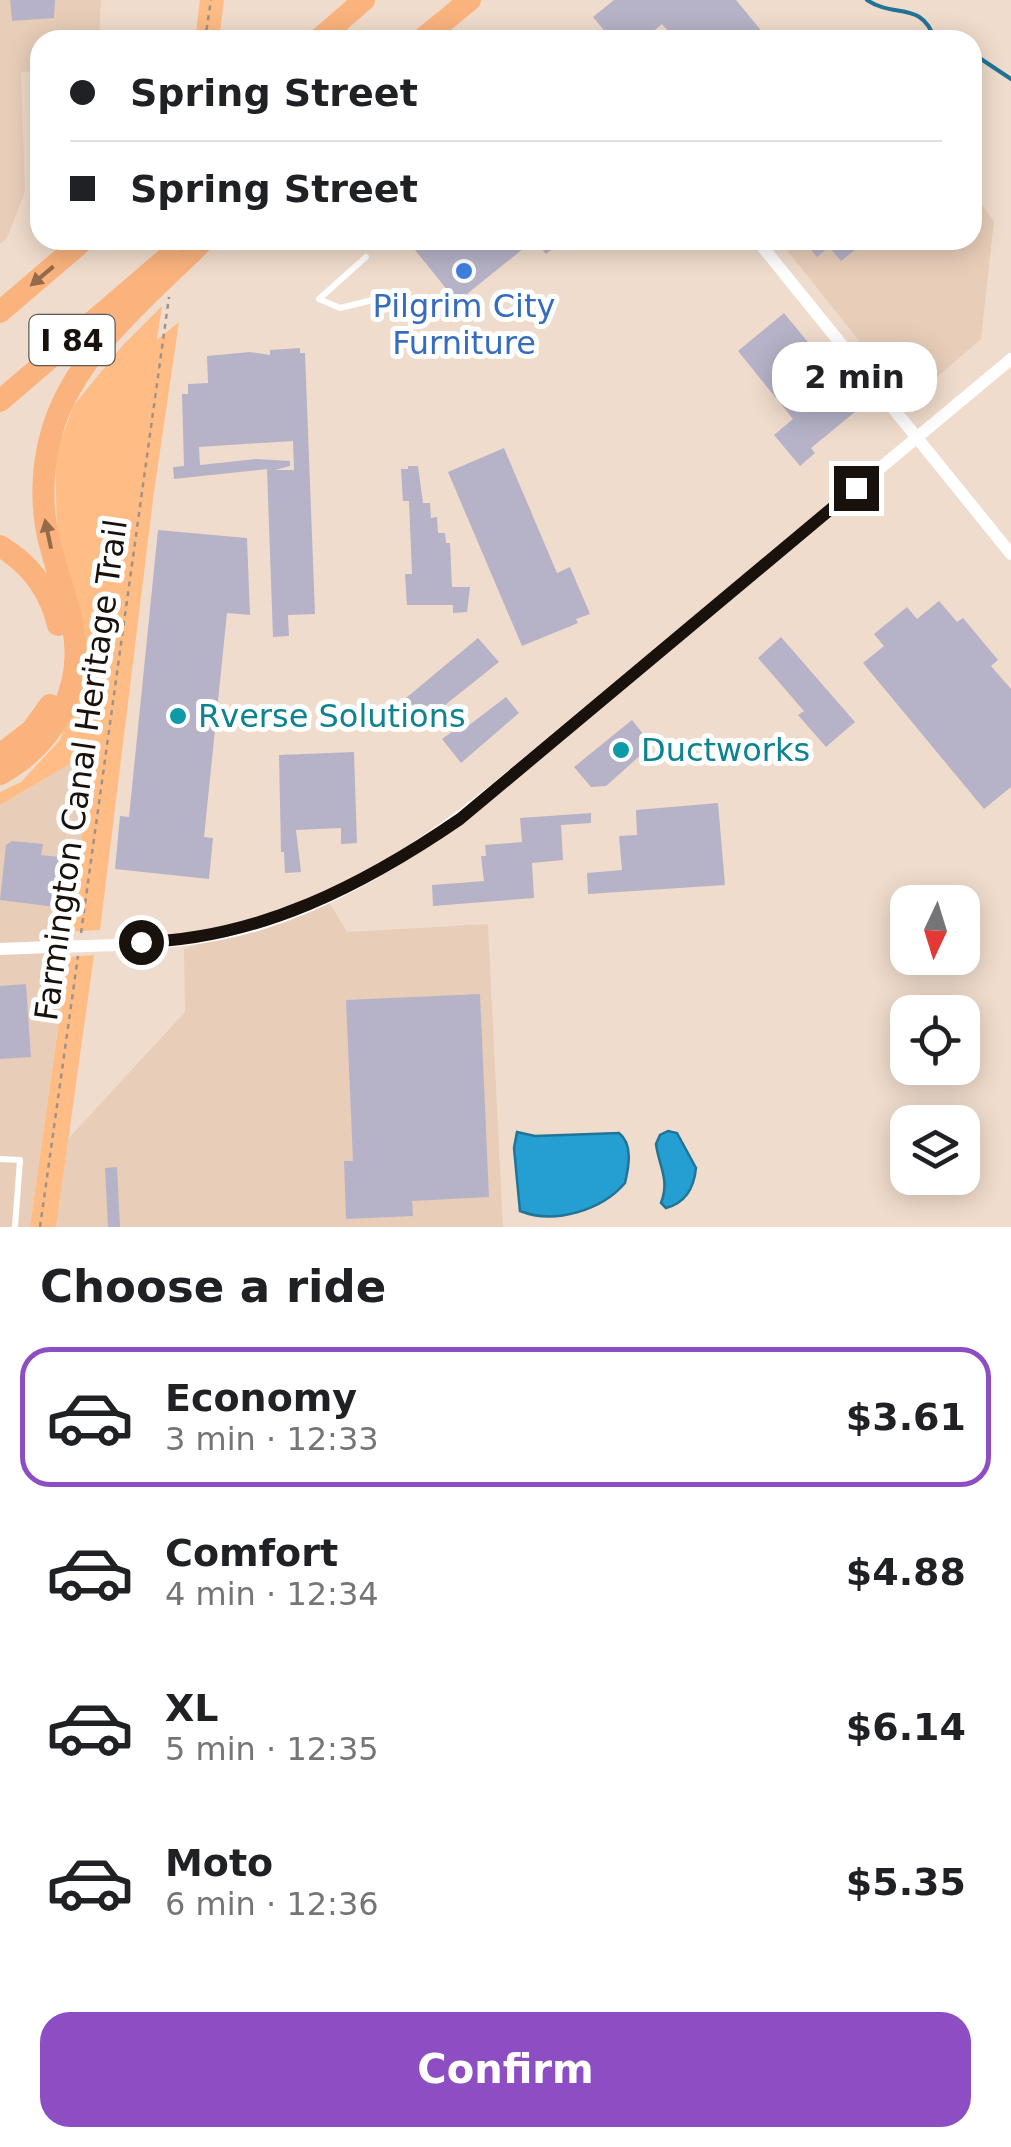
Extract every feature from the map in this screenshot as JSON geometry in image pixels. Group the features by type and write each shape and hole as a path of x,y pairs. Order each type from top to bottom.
{"highway":[{"path":"330,30 364,0"},
{"path":"433,30 470,0"},
{"name":"I 84","path":"0,312 72,250"},
{"name":"I 84","path":"0,401 176,250"},
{"path":"0,774 42,742 64,709 74,676 74,630 44,512 43,479 60,406 83,368 194,250"},
{"path":"0,546 22,562 44,589 62,647 60,674 51,703 32,730 0,754"}],"street":[{"path":"765,250 1011,554"},
{"path":"0,949 172,942 236,930 336,892 409,854 486,797 1011,359"}],"lane":[{"path":"366,257 319,299 340,308 405,292"},
{"path":"0,1160 20,1160 15,1227"}],"path":[{"path":"207,30 212,0"},
{"name":"Farmington Canal Heritage Trail","path":"40,1227 166,319"}],"shaded area":[{"path":"0,0 101,0 100,30 30,30 30,72 21,72 25,192 7,238 0,244"},
{"path":"200,0 224,0 220,30 196,30"},
{"path":"982,206 994,221 981,339 908,402 787,250 982,250"},
{"path":"162,306 157,340 179,322 100,930 66,932 94,761 76,760 0,805 0,792 21,782 60,740 76,694 57,533 55,455 74,405 123,345"},
{"path":"76,759 95,760 66,931 71,932 30,1227 0,1227 0,805"},
{"path":"329,902 347,932 488,924 503,1227 56,1227 68,1139 185,1012 184,949"},
{"path":"94,955 56,1227 30,1227 68,957"}],"water":[{"path":"668,1131 677,1133 696,1168 688,1194 666,1208 661,1203 664,1180 656,1144 660,1135"},
{"path":"517,1132 535,1136 619,1133 628,1149 625,1183 604,1201 577,1212 548,1216 520,1211 514,1148"}],"building":[{"path":"10,0 55,0 54,18 12,21"},
{"path":"614,0 736,0 761,30 667,30 662,24 655,30 604,30 593,17"},
{"name":"Pilgrim City Furniture","path":"415,250 522,250 457,302"},
{"path":"832,250 855,250 841,261"},
{"path":"784,313 861,407 811,448 815,453 800,466 774,435 793,419 738,351"},
{"path":"300,348 300,353 305,353 315,614 288,615 289,636 273,637 267,469 174,479 173,467 184,466 182,394 188,394 188,384 208,383 207,356 250,352 270,355 270,350","holes":["293,441 294,470 275,470 290,466 290,461 256,459 200,465 199,447"]},
{"path":"504,448 557,573 570,567 590,614 576,619 578,623 522,646 448,472"},
{"path":"418,466 423,503 430,503 431,518 437,517 438,533 445,533 446,543 450,543 452,587 470,587 467,612 453,613 453,605 407,605 405,574 412,574 409,501 403,501 401,469"},
{"name":"Rverse Solutions","path":"158,530 247,538 250,615 227,613 204,837 213,838 209,879 115,869 120,816 129,817"},
{"path":"939,601 957,622 963,618 998,660 991,666 1011,689 1011,787 984,809 863,663 884,646 874,634 907,607 917,619"},
{"path":"781,637 855,722 826,747 798,715 804,711 758,658"},
{"path":"478,638 499,662 440,709 445,716 430,727 406,698"},
{"path":"506,697 519,713 461,763 442,739 456,729 460,732"},
{"name":"Ductworks","path":"632,720 652,745 606,786 591,787 574,767"},
{"path":"354,752 357,843 341,844 341,828 296,830 301,872 285,873 279,755"},
{"path":"718,803 725,885 588,894 587,873 622,870 619,836 637,835 636,810"},
{"path":"591,813 591,823 561,825 563,860 532,863 534,898 433,906 432,885 484,881 481,856 486,856 485,845 522,842 520,818"},
{"path":"12,841 43,844 41,855 77,859 71,909 0,900 6,845"},
{"path":"26,984 31,1057 0,1059 0,986"},
{"path":"480,994 489,1197 412,1201 413,1216 346,1219 344,1161 353,1161 346,1000"},
{"path":"117,1167 120,1227 108,1227 105,1168"}],"waterway":[{"path":"867,0 915,15 930,30"},
{"path":"982,60 1011,79"}],"place":[{"name":"Pilgrim City Furniture","path":"464,271"},
{"name":"Rverse Solutions","path":"178,716"},
{"name":"Ductworks","path":"621,750"}],"route":[{"path":"141,942 172,942 248,927 303,907 409,854 460,819 856,488"}]}
